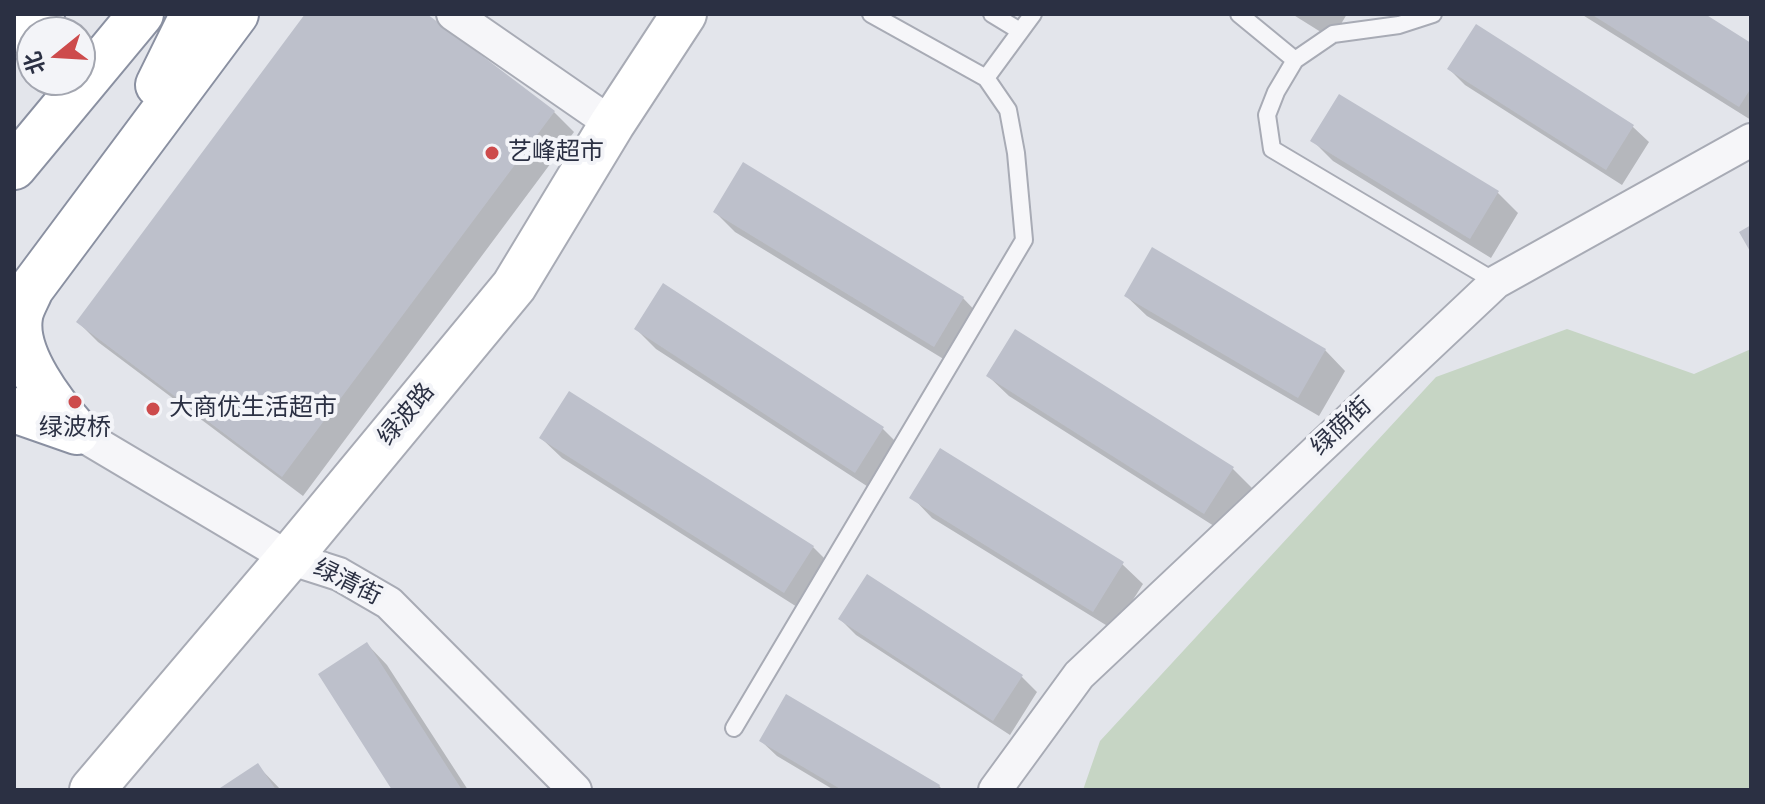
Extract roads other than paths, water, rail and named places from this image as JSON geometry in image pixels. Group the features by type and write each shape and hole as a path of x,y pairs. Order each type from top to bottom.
{"main road":[{"path":"14,36 42,14"},
{"path":"14,167 141,14"},
{"path":"107,187 193,14"},
{"path":"168,64 202,14"},
{"path":"77,432 35,376 21,341 23,295 236,14"},
{"name":"绿波路","path":"92,790 514,286 612,124 684,14"},
{"path":"14,410 77,432"}],"street":[{"path":"453,14 612,124"},
{"name":"绿荫街","path":"995,790 1079,675 1496,282 1751,140"},
{"name":"绿清街","path":"77,432 289,558 339,574 389,603 575,790"}],"lane":[{"path":"734,728 1024,240 1016,153 1008,110 986,78 871,14"},
{"path":"992,14 1020,31"},
{"path":"986,78 1033,14"},
{"path":"1239,14 1295,60"},
{"path":"1433,14 1399,25 1333,34 1295,60 1276,92 1267,115 1272,149 1496,282"}],"place":[{"name":"艺峰超市","path":"492,153"},
{"name":"绿波桥","path":"75,402"},
{"name":"大商优生活超市","path":"153,409"}]}
